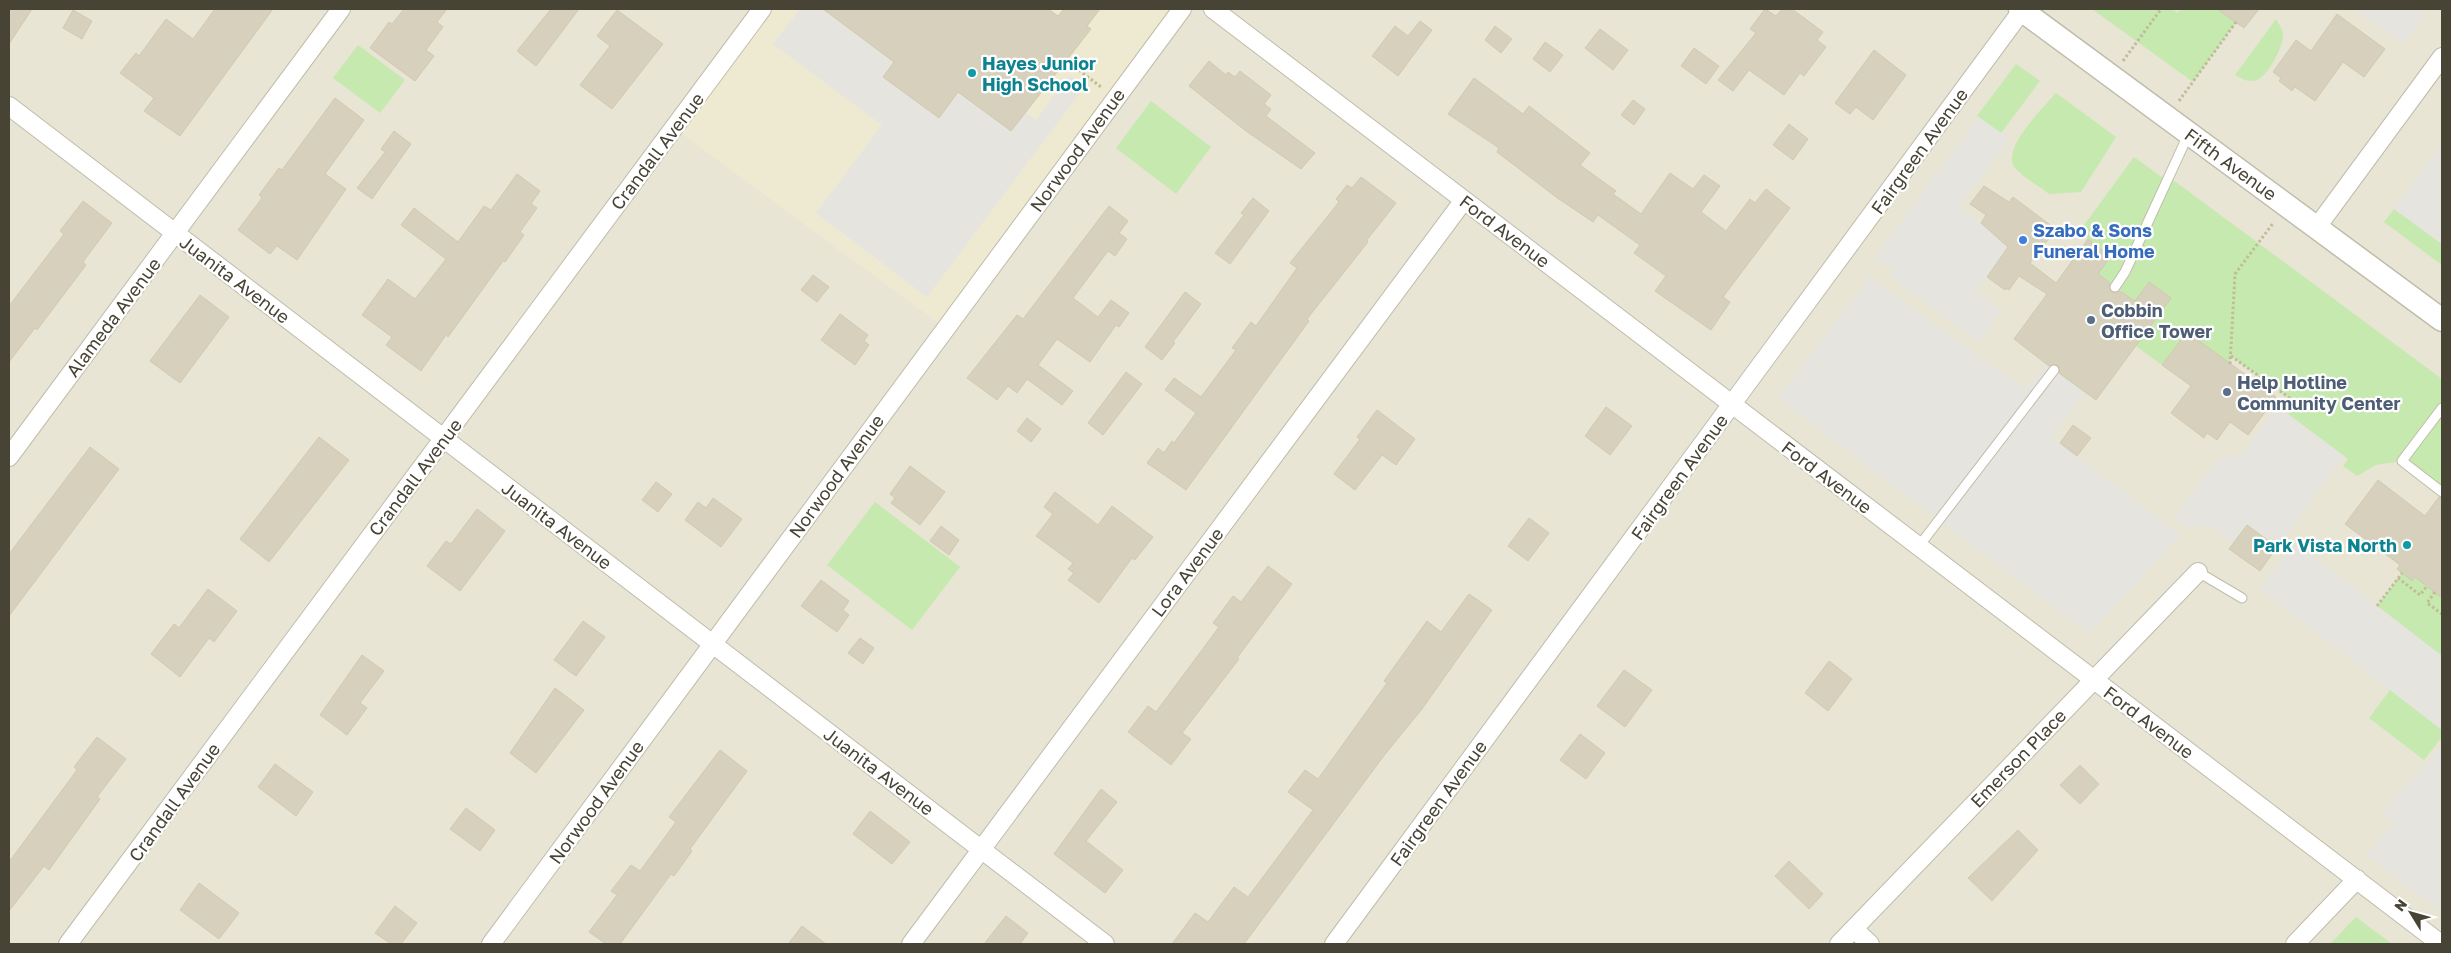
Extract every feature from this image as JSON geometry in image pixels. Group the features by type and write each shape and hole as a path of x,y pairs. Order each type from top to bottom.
{"street":[{"name":"Alameda Avenue","path":"9,457 341,9"},
{"name":"Crandall Avenue","path":"68,944 762,9"},
{"name":"Norwood Avenue","path":"491,944 1182,9"},
{"name":"Ford Avenue","path":"1213,9 2441,944"},
{"name":"Fifth Avenue","path":"2022,9 2442,320"},
{"name":"Fairgreen Avenue","path":"1334,944 2022,9"},
{"path":"2317,227 2442,57"},
{"name":"Juanita Avenue","path":"9,106 1105,944"},
{"name":"Lora Avenue","path":"911,944 1464,200"},
{"name":"Emerson Place","path":"1839,944 2198,572"},
{"path":"2295,944 2356,879"},
{"path":"1854,929 1870,944"}],"lane":[{"path":"2115,287 2125,272 2189,133"},
{"path":"1919,546 2054,370"},
{"path":"2442,408 2402,461 2442,492"},
{"path":"2198,572 2242,598"}],"path":[{"path":"2112,76 2161,9"},
{"path":"2168,117 2236,22"},
{"path":"1067,61 1116,98"},
{"path":"2230,364 2235,274 2287,205"},
{"path":"2230,355 2298,404"},
{"path":"2377,606 2402,573"},
{"path":"2398,578 2420,595 2427,586"},
{"path":"2435,592 2427,603 2442,614"}],"shaded area":[{"path":"9,9 2442,9 2442,944 9,944"},
{"path":"762,9 1182,9 945,328 674,128"},
{"path":"800,9 830,9 828,13 884,55 907,53 883,77 938,118 958,92 1011,131 1025,112 1036,120 1069,75 1085,86 927,297 816,213 882,125 773,44"},
{"path":"2355,9 2417,9 2425,15 2404,44"},
{"path":"1979,117 2009,139 1959,207 1994,233 1993,235 2011,249 1999,260 1975,292 2001,312 1978,342 1890,276 1894,271 1875,257"},
{"path":"2442,143 2442,244 2394,209"},
{"path":"1870,277 2025,390 2045,363 2085,392 2051,437 2181,535 2089,634 1778,398"},
{"path":"2277,406 2344,456 2277,547 2247,525 2234,543 2209,525 2186,527 2174,518 2217,461 2241,455"},
{"path":"2296,543 2442,656 2442,730 2260,589"},
{"path":"2440,749 2442,751 2442,912 2366,855 2394,823 2382,811"}],"green space":[{"path":"2092,9 2172,9 2178,13 2180,9 2217,9 2236,22 2193,82"},
{"path":"2276,19 2283,33 2283,39 2278,54 2269,69 2264,75 2253,81 2235,75"},
{"path":"358,45 405,80 380,113 333,78"},
{"path":"2016,64 2040,81 2001,133 1977,116"},
{"path":"2056,93 2116,137 2081,192 2049,194 2019,172 2012,160 2013,150 2025,129"},
{"path":"1151,101 1211,147 1176,194 1116,148"},
{"path":"2134,157 2167,181 2169,177 2442,379 2442,492 2402,461 2376,465 2357,476 2343,466 2348,459 2288,414 2297,404 2231,356 2230,364 2187,332 2162,365 2136,346 2149,282 2135,301 2098,274 2111,255 2079,232"},
{"path":"2394,209 2442,244 2442,265 2384,222"},
{"path":"875,502 960,567 912,630 827,565"},
{"path":"2402,573 2412,580 2415,577 2442,598 2442,656 2377,606"},
{"path":"2390,690 2442,730 2442,737 2424,760 2369,718"},
{"path":"2356,917 2392,944 2330,944"}],"building":[{"path":"9,9 32,9 9,44"},
{"path":"215,9 273,9 180,136 144,111 154,98 120,73 136,53 139,56 166,19 193,39"},
{"path":"404,9 447,9 437,22 443,27 426,50 434,56 415,81 370,48 389,22 392,24"},
{"path":"551,9 579,9 536,66 517,51"},
{"name":"Hayes Junior High School","path":"823,9 1048,9 1058,16 1064,9 1100,9 1087,26 1091,29 1011,131 958,92 939,118 883,77 894,62"},
{"path":"1765,9 1776,16 1782,9 1792,9 1823,32 1817,40 1826,47 1804,76 1800,73 1784,95 1749,70 1733,91 1718,80 1756,33 1750,29"},
{"path":"2217,9 2259,9 2244,28"},
{"path":"73,10 92,21 82,39 63,28"},
{"path":"617,10 663,44 612,109 580,85 610,46 597,36"},
{"path":"2337,14 2385,49 2364,77 2343,62 2315,101 2295,87 2292,91 2279,81 2281,78 2273,72 2296,40 2311,51"},
{"path":"1420,21 1432,30 1398,76 1372,56 1395,26 1408,36"},
{"path":"1495,26 1512,39 1501,53 1485,40"},
{"path":"1600,29 1628,50 1613,70 1585,48"},
{"path":"1545,42 1563,55 1550,72 1533,59"},
{"path":"1694,48 1719,66 1706,84 1681,66"},
{"path":"1874,50 1906,75 1873,120 1856,107 1850,114 1835,103"},
{"path":"1209,61 1226,75 1228,72 1235,77 1240,71 1271,95 1264,104 1271,109 1266,116 1315,153 1301,169 1246,131 1189,86"},
{"path":"1474,78 1523,114 1529,106 1590,153 1580,165 1616,191 1613,194 1641,214 1670,173 1693,189 1704,175 1720,186 1701,212 1726,231 1750,199 1755,203 1766,189 1790,208 1723,297 1730,302 1711,330 1655,291 1666,276 1634,253 1640,245 1598,215 1593,222 1556,197 1497,152 1499,148 1448,114"},
{"path":"335,98 364,120 325,174 346,189 297,260 277,246 270,254 238,230 262,198 259,195 279,168 282,170"},
{"path":"1633,100 1645,109 1634,125 1621,115"},
{"path":"1789,124 1808,139 1793,160 1773,145"},
{"path":"394,131 411,144 372,199 357,188 385,152 381,149"},
{"path":"517,174 540,191 531,204 537,208 520,232 524,235 448,337 446,335 421,371 386,345 392,337 362,315 388,279 415,299 446,259 401,225 414,208 458,242 484,206 491,210"},
{"path":"1361,177 1396,203 1367,240 1368,242 1307,319 1309,321 1186,490 1147,463 1158,448 1164,453 1172,441 1174,443 1196,413 1165,390 1174,378 1201,397 1236,350 1232,348 1251,322 1256,326 1297,268 1290,263 1339,202 1336,199 1347,185 1352,188"},
{"name":"Cobbin Office Tower","path":"1984,186 2009,202 2013,197 2053,227 2049,234 2050,237 2030,263 2056,283 2088,239 2111,256 2098,274 2110,283 2111,292 2120,291 2135,301 2149,282 2171,298 2096,400 2059,373 2060,368 2057,365 2049,366 2014,339 2047,294 2019,276 2009,290 2006,288 2005,290 1987,277 2008,247 1981,223 1986,215 1970,204"},
{"path":"1253,198 1269,211 1230,264 1215,253 1244,215 1241,213"},
{"path":"83,201 112,223 83,262 86,265 37,330 35,328 9,362 9,306 64,234 60,231"},
{"path":"1109,206 1128,221 1119,233 1127,239 1115,256 1108,251 1073,298 1098,317 1111,300 1129,313 1119,327 1116,325 1090,362 1057,339 1038,365 1073,391 1062,405 1027,379 1017,393 1008,386 997,400 967,378 1017,315 1023,319"},
{"path":"813,275 829,287 817,302 801,290"},
{"path":"1185,292 1201,304 1162,360 1145,347"},
{"path":"200,295 229,317 180,383 150,361"},
{"path":"840,314 868,335 864,341 869,345 855,365 821,340"},
{"name":"Help Hotline Community Center","path":"2187,332 2276,397 2248,435 2230,422 2217,440 2207,433 2204,438 2171,413 2191,386 2162,365"},
{"path":"1126,372 1142,384 1103,435 1088,423"},
{"path":"1606,407 1632,426 1610,455 1585,436"},
{"path":"1377,410 1415,439 1396,465 1382,455 1355,490 1334,474 1360,439 1357,437"},
{"path":"1027,418 1041,429 1031,442 1017,431"},
{"path":"2073,425 2091,438 2077,456 2060,443"},
{"path":"319,437 349,460 269,562 240,539"},
{"path":"90,447 119,469 9,616 9,554"},
{"path":"910,466 945,492 920,525 891,503 895,498 890,494"},
{"name":"Park Vista North","path":"2378,480 2425,516 2439,497 2442,498 2442,598 2415,577 2412,581 2397,569 2400,565 2345,524"},
{"path":"656,482 672,494 658,512 642,500"},
{"path":"1055,492 1098,525 1112,506 1153,537 1135,560 1132,558 1099,603 1068,580 1074,573 1068,569 1073,563 1036,536 1053,514 1044,507"},
{"path":"713,498 742,519 721,547 685,520 698,502 706,508"},
{"path":"477,509 505,531 460,591 427,566 446,541 451,544"},
{"path":"1529,518 1549,533 1528,561 1508,546"},
{"path":"2247,525 2277,547 2260,571 2229,549"},
{"path":"941,526 959,540 949,555 930,541"},
{"path":"1268,566 1292,584 1237,658 1239,659 1182,733 1191,739 1171,765 1128,732 1148,706 1156,712 1219,627 1213,623 1233,596 1241,602"},
{"path":"821,580 849,601 843,610 849,615 837,632 801,606"},
{"path":"208,589 237,611 214,642 209,638 180,677 151,654 174,624 179,628"},
{"path":"1469,594 1492,610 1422,709 1386,753 1244,944 1172,944 1195,913 1208,922 1234,887 1248,897 1313,810 1288,792 1305,770 1318,779 1387,683 1384,681 1427,621 1441,632"},
{"path":"583,621 605,637 576,676 554,660"},
{"path":"860,638 874,648 863,664 848,653"},
{"path":"362,655 384,671 360,703 367,708 347,735 320,715"},
{"path":"1829,661 1852,679 1828,711 1805,693"},
{"path":"1624,670 1652,690 1625,727 1597,706"},
{"path":"555,688 584,710 536,773 510,753"},
{"path":"1580,734 1605,753 1586,779 1560,760"},
{"path":"97,737 126,759 97,797 100,799 49,870 44,866 9,911 9,862 77,770 74,767"},
{"path":"720,750 747,771 690,849 692,851 674,876 671,874 620,944 606,944 589,932 617,895 611,891 631,865 640,871 676,822 669,817"},
{"path":"275,764 313,792 296,816 258,787"},
{"path":"2080,765 2099,784 2080,804 2060,785"},
{"path":"1101,789 1117,802 1086,841 1123,870 1105,893 1054,854"},
{"path":"466,808 495,830 480,851 450,829"},
{"path":"870,811 910,842 892,864 853,834"},
{"path":"2018,830 2038,850 1992,901 1968,878"},
{"path":"1789,861 1823,894 1809,909 1775,876"},
{"path":"199,883 239,913 219,939 180,910"},
{"path":"395,906 417,923 401,944 391,944 375,933"},
{"path":"1006,916 1028,933 1020,944 984,944"},
{"path":"802,926 826,944 788,944"}],"place":[{"name":"Hayes Junior High School","path":"972,73"},
{"name":"Szabo & Sons Funeral Home","path":"2023,240"},
{"name":"Cobbin Office Tower","path":"2091,320"},
{"name":"Help Hotline Community Center","path":"2227,392"},
{"name":"Park Vista North","path":"2407,545"}]}
